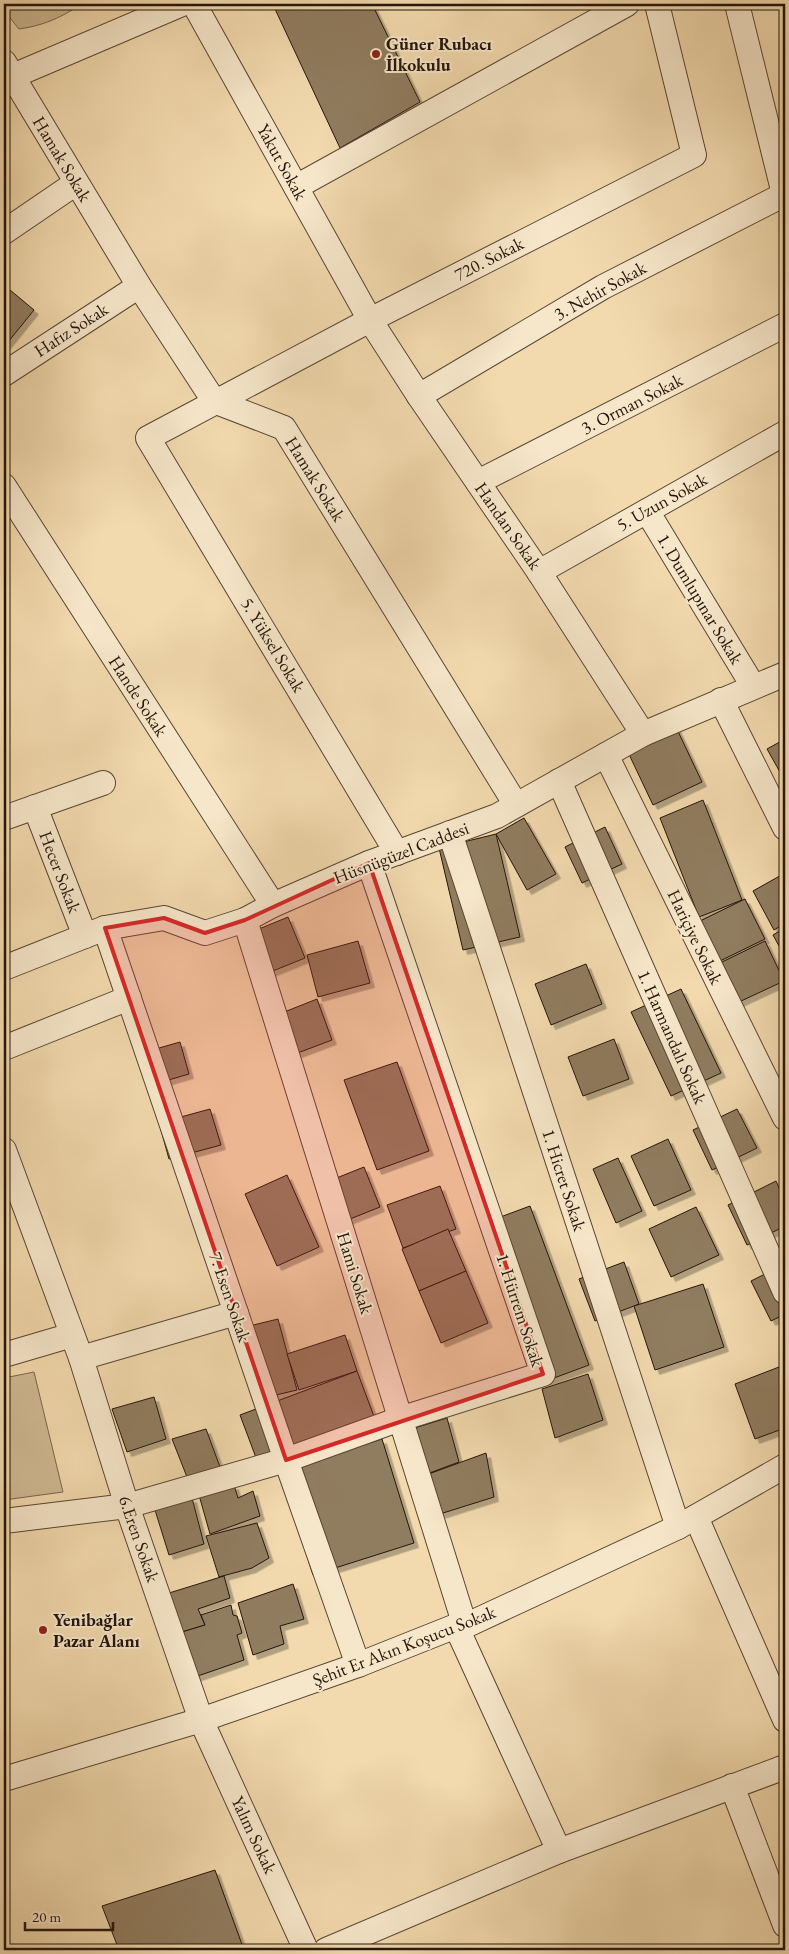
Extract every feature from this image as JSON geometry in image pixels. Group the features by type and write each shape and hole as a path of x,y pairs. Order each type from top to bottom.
{"street":[{"path":"7,73 182,4"},
{"name":"Yakut Sokak","path":"194,4 370,320"},
{"path":"296,187 627,4"},
{"name":"720. Sokak","path":"148,438 214,401 370,320 694,155 657,4"},
{"path":"737,4 785,194"},
{"name":"Hamak Sokak","path":"7,73 139,286 214,401 284,428 516,805"},
{"path":"4,232 76,183"},
{"name":"3. Nehir Sokak","path":"418,396 603,287 785,194"},
{"name":"Hafız Sokak","path":"4,374 139,286"},
{"name":"Handan Sokak","path":"370,320 418,396 540,572 643,734"},
{"name":"3. Orman Sokak","path":"478,482 785,325"},
{"name":"5. Uzun Sokak","path":"540,572 785,433"},
{"name":"5. Yüksel Sokak","path":"148,438 397,853"},
{"name":"Hande Sokak","path":"4,486 12,518 273,905"},
{"name":"1. Dumlupınar Sokak","path":"647,511 753,686"},
{"name":"Hüsnügüzel Caddesi","path":"4,968 95,932 164,918 204,933 245,920 273,905 369,863 497,816 643,734 785,674"},
{"path":"721,700 785,828"},
{"name":"Hariçiye Sokak","path":"606,755 785,1118"},
{"name":"1. Harmandalı Sokak","path":"559,781 785,1292"},
{"path":"4,818 102,783"},
{"name":"Hecer Sokak","path":"35,807 95,932"},
{"name":"1. Hicret Sokak","path":"450,833 687,1522 785,1720"},
{"name":"1. Hürrem Sokak","path":"4,1521 127,1506 286,1460 400,1419 543,1374 369,863"},
{"name":"Hami Sokak","path":"245,920 400,1419 461,1626 560,1851"},
{"name":"7. Esen Sokak","path":"95,932 129,998 358,1666"},
{"path":"4,1048 129,998"},
{"name":"6.Eren Sokak","path":"4,1150 81,1358 127,1506 201,1720"},
{"path":"81,1358 236,1313"},
{"path":"4,1355 72,1335"},
{"name":"Şehit Er Akın Koşucu Sokak","path":"4,1779 201,1720 358,1666 461,1626 687,1522 785,1466"},
{"name":"Yalım Sokak","path":"201,1720 306,1950"},
{"path":"326,1950 560,1851 785,1767"},
{"path":"732,1786 785,1925"}],"highlighted area":[{"path":"369,863 543,1374 286,1460 105,928 164,918 205,933 245,920"}],"shaded area":[{"path":"4,4 75,4 77,7 49,21 19,29 6,13"},
{"path":"34,1372 63,1492 4,1500 4,1378"}],"building":[{"name":"Güner Rubacı İlkokulu","path":"290,4 372,4 420,102 340,148 275,9"},
{"path":"4,285 34,310 4,347"},
{"path":"675,725 702,782 653,805 626,748"},
{"path":"785,739 785,781 767,749"},
{"path":"703,800 742,900 699,917 660,818"},
{"path":"524,818 556,874 527,890 496,834"},
{"path":"605,827 622,864 582,883 565,847"},
{"path":"496,834 520,937 463,950 439,848"},
{"path":"785,873 785,923 774,930 753,891"},
{"path":"745,899 765,939 720,961 700,921"},
{"path":"288,917 305,958 258,977 242,936"},
{"path":"785,928 785,957 773,935"},
{"path":"358,941 370,983 318,997 307,955"},
{"path":"765,941 784,981 739,1002 720,963"},
{"path":"586,964 602,1004 551,1025 535,984"},
{"path":"681,989 721,1073 671,1096 631,1012"},
{"path":"317,999 332,1040 279,1060 264,1020"},
{"path":"614,1039 629,1079 583,1096 568,1057"},
{"path":"180,1042 189,1074 148,1086 138,1054"},
{"path":"397,1062 429,1151 377,1170 344,1080"},
{"path":"210,1109 221,1145 169,1159 159,1123"},
{"path":"737,1109 757,1148 712,1170 693,1130"},
{"path":"668,1139 691,1190 654,1206 631,1156"},
{"path":"618,1158 642,1211 616,1223 593,1169"},
{"path":"364,1167 380,1207 335,1225 319,1185"},
{"path":"287,1175 319,1247 277,1266 245,1194"},
{"path":"776,1181 785,1201 785,1226 747,1245 728,1205"},
{"path":"440,1186 456,1229 403,1248 387,1205"},
{"path":"530,1206 589,1365 546,1381 487,1222"},
{"path":"696,1207 719,1255 671,1277 649,1229"},
{"path":"448,1229 466,1271 419,1291 402,1249"},
{"path":"624,1262 639,1304 595,1321 579,1279"},
{"path":"785,1264 785,1314 771,1321 751,1281"},
{"path":"466,1271 488,1323 441,1343 419,1291"},
{"path":"703,1284 724,1347 655,1370 634,1306"},
{"path":"278,1319 297,1390 255,1400 237,1329"},
{"path":"345,1335 357,1371 299,1390 287,1354"},
{"path":"779,1367 785,1384 785,1428 755,1439 735,1384"},
{"path":"357,1371 375,1419 258,1463 240,1415"},
{"path":"588,1374 603,1420 555,1438 542,1389"},
{"path":"154,1397 166,1439 127,1452 112,1409"},
{"path":"447,1418 459,1462 411,1480 395,1434"},
{"path":"206,1429 220,1467 187,1477 172,1439"},
{"path":"382,1439 414,1543 313,1575 280,1471"},
{"path":"486,1453 494,1497 424,1519 415,1479"},
{"path":"234,1485 238,1498 253,1491 260,1516 210,1534 199,1495"},
{"path":"192,1498 204,1544 169,1555 155,1510"},
{"path":"257,1523 269,1558 252,1568 219,1577 206,1536"},
{"path":"224,1576 230,1598 198,1609 205,1625 182,1632 169,1593"},
{"path":"293,1584 304,1619 280,1626 284,1644 253,1655 238,1603"},
{"path":"231,1605 233,1615 237,1616 242,1633 237,1635 244,1660 192,1678 182,1632 205,1625 201,1615"},
{"path":"215,1870 244,1950 119,1950 102,1906"}],"place":[{"name":"Güner Rubacı İlkokulu","path":"376,54"},
{"name":"Yenibağlar Pazar Alanı","path":"43,1630"}]}
